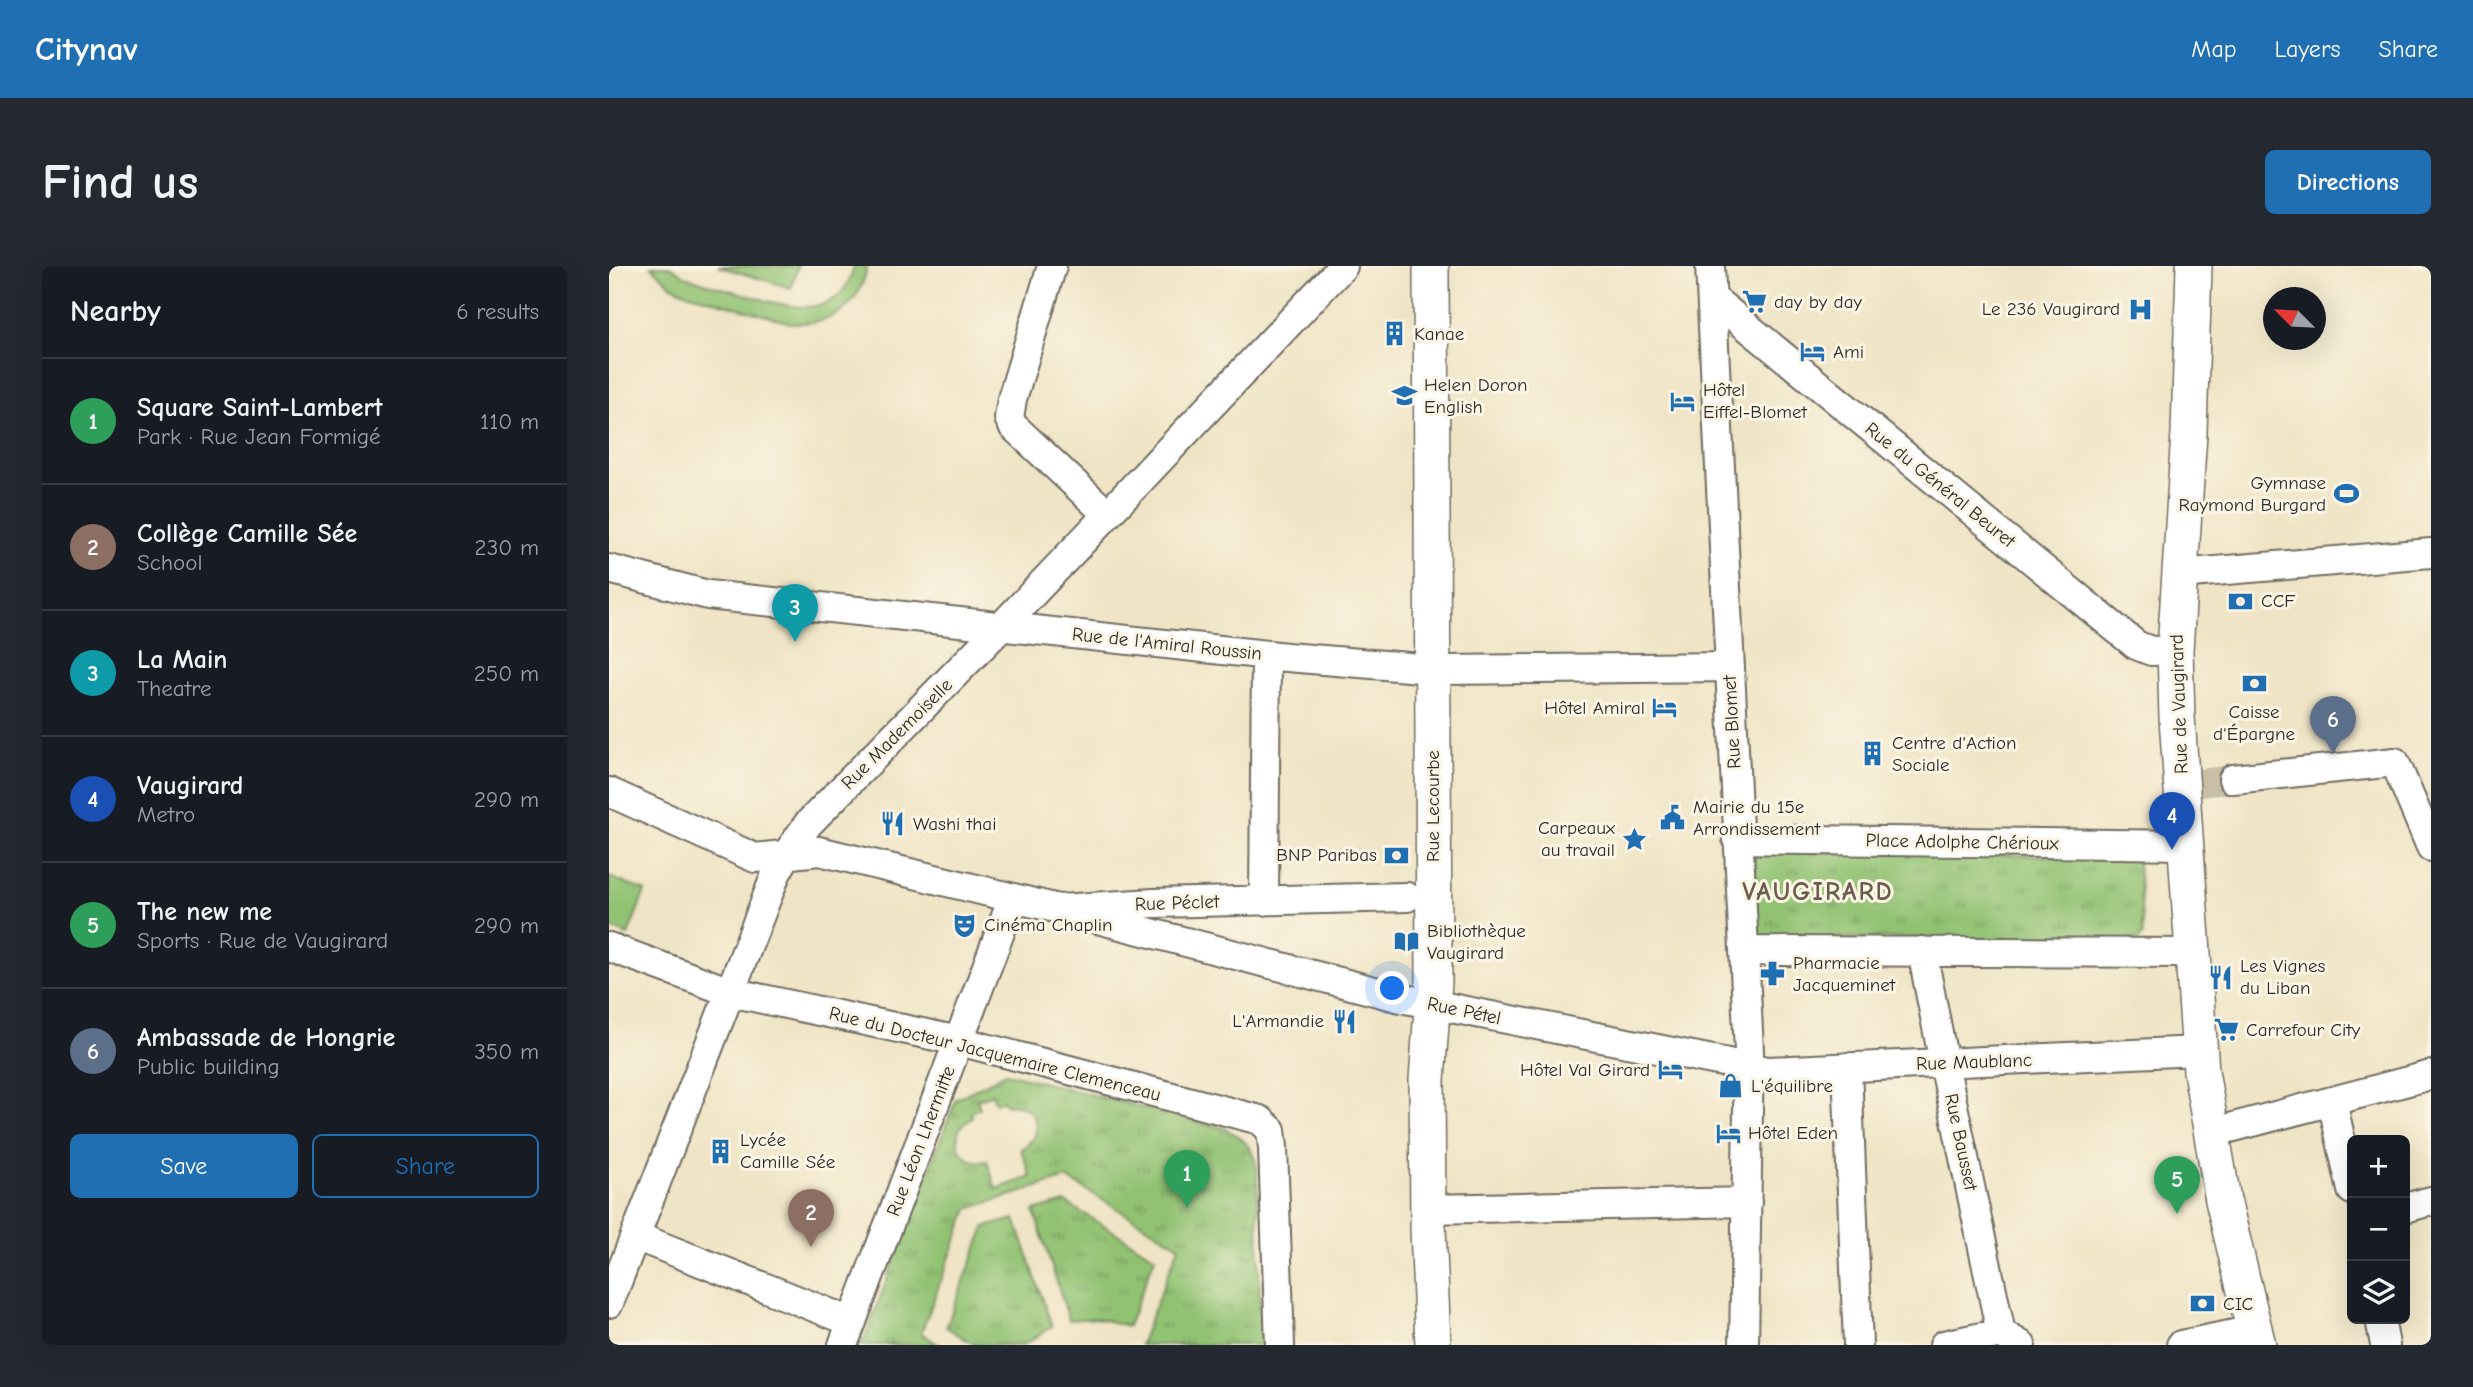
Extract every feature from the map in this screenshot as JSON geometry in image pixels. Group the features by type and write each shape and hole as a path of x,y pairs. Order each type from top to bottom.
{"main road":[{"name":"Rue Lecourbe","path":"1431,266 1433,1004 1427,1080 1433,1345"},
{"name":"Rue de Vaugirard","path":"2194,266 2189,433 2179,573 2175,692 2191,784 2186,845 2198,1051 2224,1200 2256,1337"}],"street":[{"path":"1052,266 1012,399 1009,418 1013,426 1107,514"},
{"name":"Rue Mademoiselle","path":"609,1303 776,874 808,824 1002,626 1343,266"},
{"name":"Rue Blomet","path":"1710,266 1749,1068 1744,1345"},
{"name":"Rue du Général Beuret","path":"1712,299 2136,645 2151,651 2175,650"},
{"path":"2179,573 2431,553"},
{"name":"Rue de l'Amiral Roussin","path":"609,569 708,595 1266,656 1433,669 1729,667"},
{"path":"1264,901 1266,656"},
{"path":"2233,779 2395,762 2431,847"},
{"name":"Rue Péclet","path":"609,792 755,858 819,851 1059,909 1153,903 1407,897"},
{"name":"Place Adolphe Chérioux","path":"1737,839 2186,845"},
{"name":"Rue Léon Lhermitte","path":"847,1333 1013,898"},
{"name":"Rue Pétel","path":"1059,909 1433,1004 1749,1068"},
{"name":"Rue du Docteur Jacquemaire Clemenceau","path":"609,947 730,992 960,1041 1260,1120 1271,1130 1273,1148 1280,1345"},
{"path":"1744,951 2192,953"},
{"name":"Rue Bausset","path":"1922,951 1944,1063 2011,1339"},
{"name":"Rue Maublanc","path":"1749,1068 1768,1071 2198,1051"},
{"path":"1847,1067 1858,1345"},
{"path":"2211,1133 2431,1074"},
{"path":"2332,1101 2347,1168"},
{"path":"2410,1207 2431,1201"},
{"path":"1429,1209 1747,1202"},
{"path":"635,1236 847,1333"},
{"path":"2381,1324 2385,1345"},
{"path":"2181,1345 2256,1337"},
{"path":"1944,1345 2011,1339"}],"green space":[{"path":"651,266 672,267 687,277 763,300 811,307 825,304 837,297 847,284 854,266 867,266 858,293 841,311 819,321 791,323 687,293 672,286"},
{"path":"718,266 798,266 791,288"},
{"path":"1756,851 2132,857 2138,863 2143,935 2137,941 1761,937 1757,934 1753,854"},
{"path":"609,877 645,891 628,935 609,927"},
{"path":"1006,1073 1223,1128 1235,1134 1250,1149 1257,1169 1261,1345 1140,1345 1179,1246 1066,1178 968,1209 921,1333 939,1345 862,1345 956,1099","holes":["992,1094 996,1103 1003,1100 1006,1105 1025,1108 1035,1120 1036,1128 1034,1136 1021,1149 1031,1177 996,1189 987,1161 967,1158 958,1143 959,1129 972,1117 971,1112 980,1108 977,1100"]},
{"path":"1065,1202 1155,1257 1128,1326 1097,1318 1069,1320 1034,1211"},
{"path":"1015,1219 1052,1326 1024,1345 975,1345 946,1327 985,1227"}],"tunnel":[{"path":"2200,783 2233,779"}],"place":[{"name":"day by day","path":"1754,302"},
{"name":"Le 236 Vaugirard","path":"2140,309"},
{"name":"Kanae","path":"1394,334"},
{"name":"Ami","path":"1813,352"},
{"name":"Helen Doron English","path":"1404,396"},
{"name":"Hôtel Eiffel-Blomet","path":"1683,401"},
{"name":"Gymnase Raymond Burgard","path":"2346,494"},
{"name":"CCF","path":"2241,601"},
{"name":"La Main","path":"795,642"},
{"name":"Caisse d'Épargne","path":"2254,684"},
{"name":"Hôtel Amiral","path":"1665,708"},
{"name":"Centre d'Action Sociale","path":"1872,754"},
{"name":"Ambassade de Hongrie","path":"2333,754"},
{"name":"Mairie du 15e Arrondissement","path":"1673,818"},
{"name":"Washi thai","path":"893,824"},
{"name":"Carpeaux au travail","path":"1635,839"},
{"name":"Vaugirard","path":"2172,850"},
{"name":"BNP Paribas","path":"1397,855"},
{"name":"Cinéma Chaplin","path":"964,925"},
{"name":"Bibliothèque Vaugirard","path":"1407,942"},
{"name":"Pharmacie Jacqueminet","path":"1773,974"},
{"name":"Les Vignes du Liban","path":"2220,977"},
{"name":"L'Armandie","path":"1344,1021"},
{"name":"Carrefour City","path":"2226,1030"},
{"name":"Hôtel Val Girard","path":"1670,1070"},
{"name":"L'équilibre","path":"1731,1086"},
{"name":"Hôtel Eden","path":"1728,1133"},
{"name":"Lycée Camille Sée","path":"720,1151"},
{"name":"Square Saint-Lambert","path":"1187,1208"},
{"name":"The new me","path":"2177,1214"},
{"name":"Collège Camille Sée","path":"811,1247"},
{"name":"CIC","path":"2203,1304"}],"district":[{"name":"VAUGIRARD","path":"1818,892"}]}
